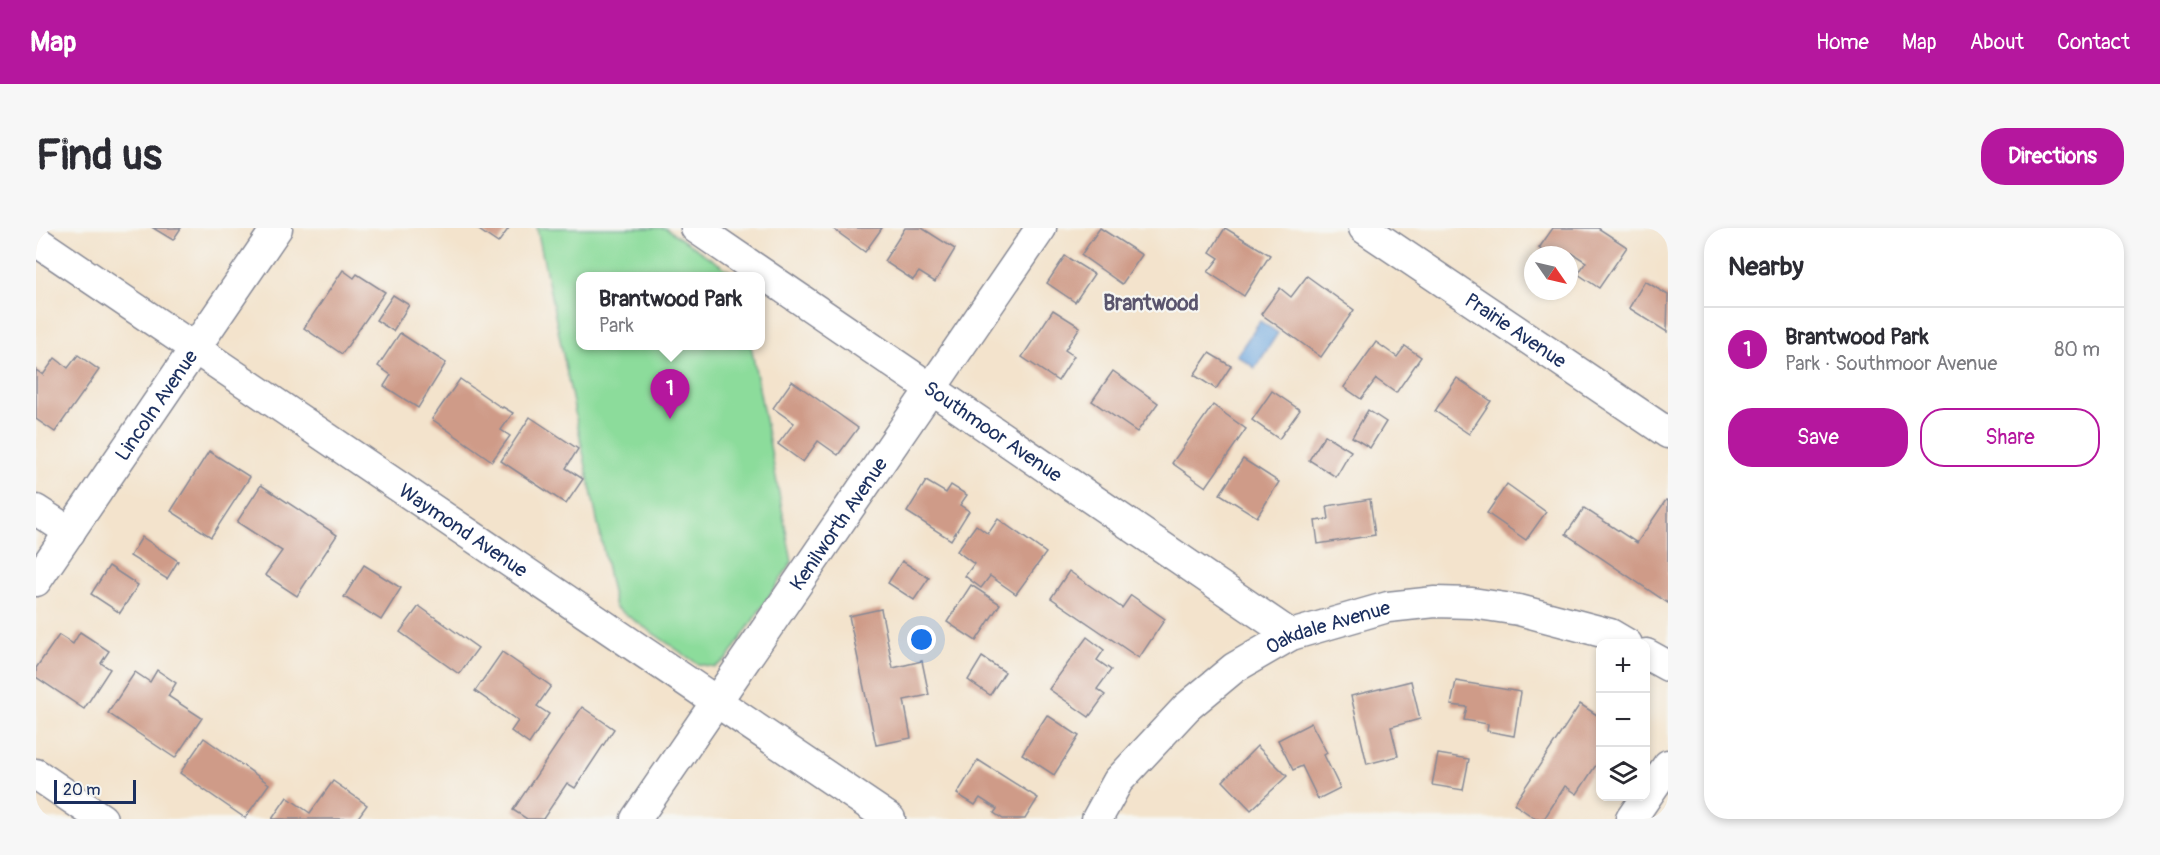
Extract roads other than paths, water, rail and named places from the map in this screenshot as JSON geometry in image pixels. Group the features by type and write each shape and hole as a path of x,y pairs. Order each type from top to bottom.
{"street":[{"name":"Lincoln Avenue","path":"36,581 277,228"},
{"name":"Southmoor Avenue","path":"696,228 761,272"},
{"name":"Kenilworth Avenue","path":"636,819 1041,228"},
{"name":"Prairie Avenue","path":"1364,228 1668,433"},
{"name":"Waymond Avenue","path":"36,241 890,819"},
{"name":"Southmoor Avenue","path":"765,275 1291,635"},
{"path":"36,510 70,532"},
{"name":"Oakdale Avenue","path":"1097,819 1118,781 1187,707 1234,668 1291,635 1388,607 1435,602 1472,603 1519,610 1610,634 1618,639"},
{"path":"1650,656 1668,666"},
{"path":"1631,819 1668,765"},
{"path":"36,774 102,819"}],"water":[{"path":"1260,321 1278,333 1255,368 1237,355"}],"place":[{"name":"Brantwood Park","path":"670,419"}],"district":[{"name":"Brantwood","path":"1151,303"}]}
